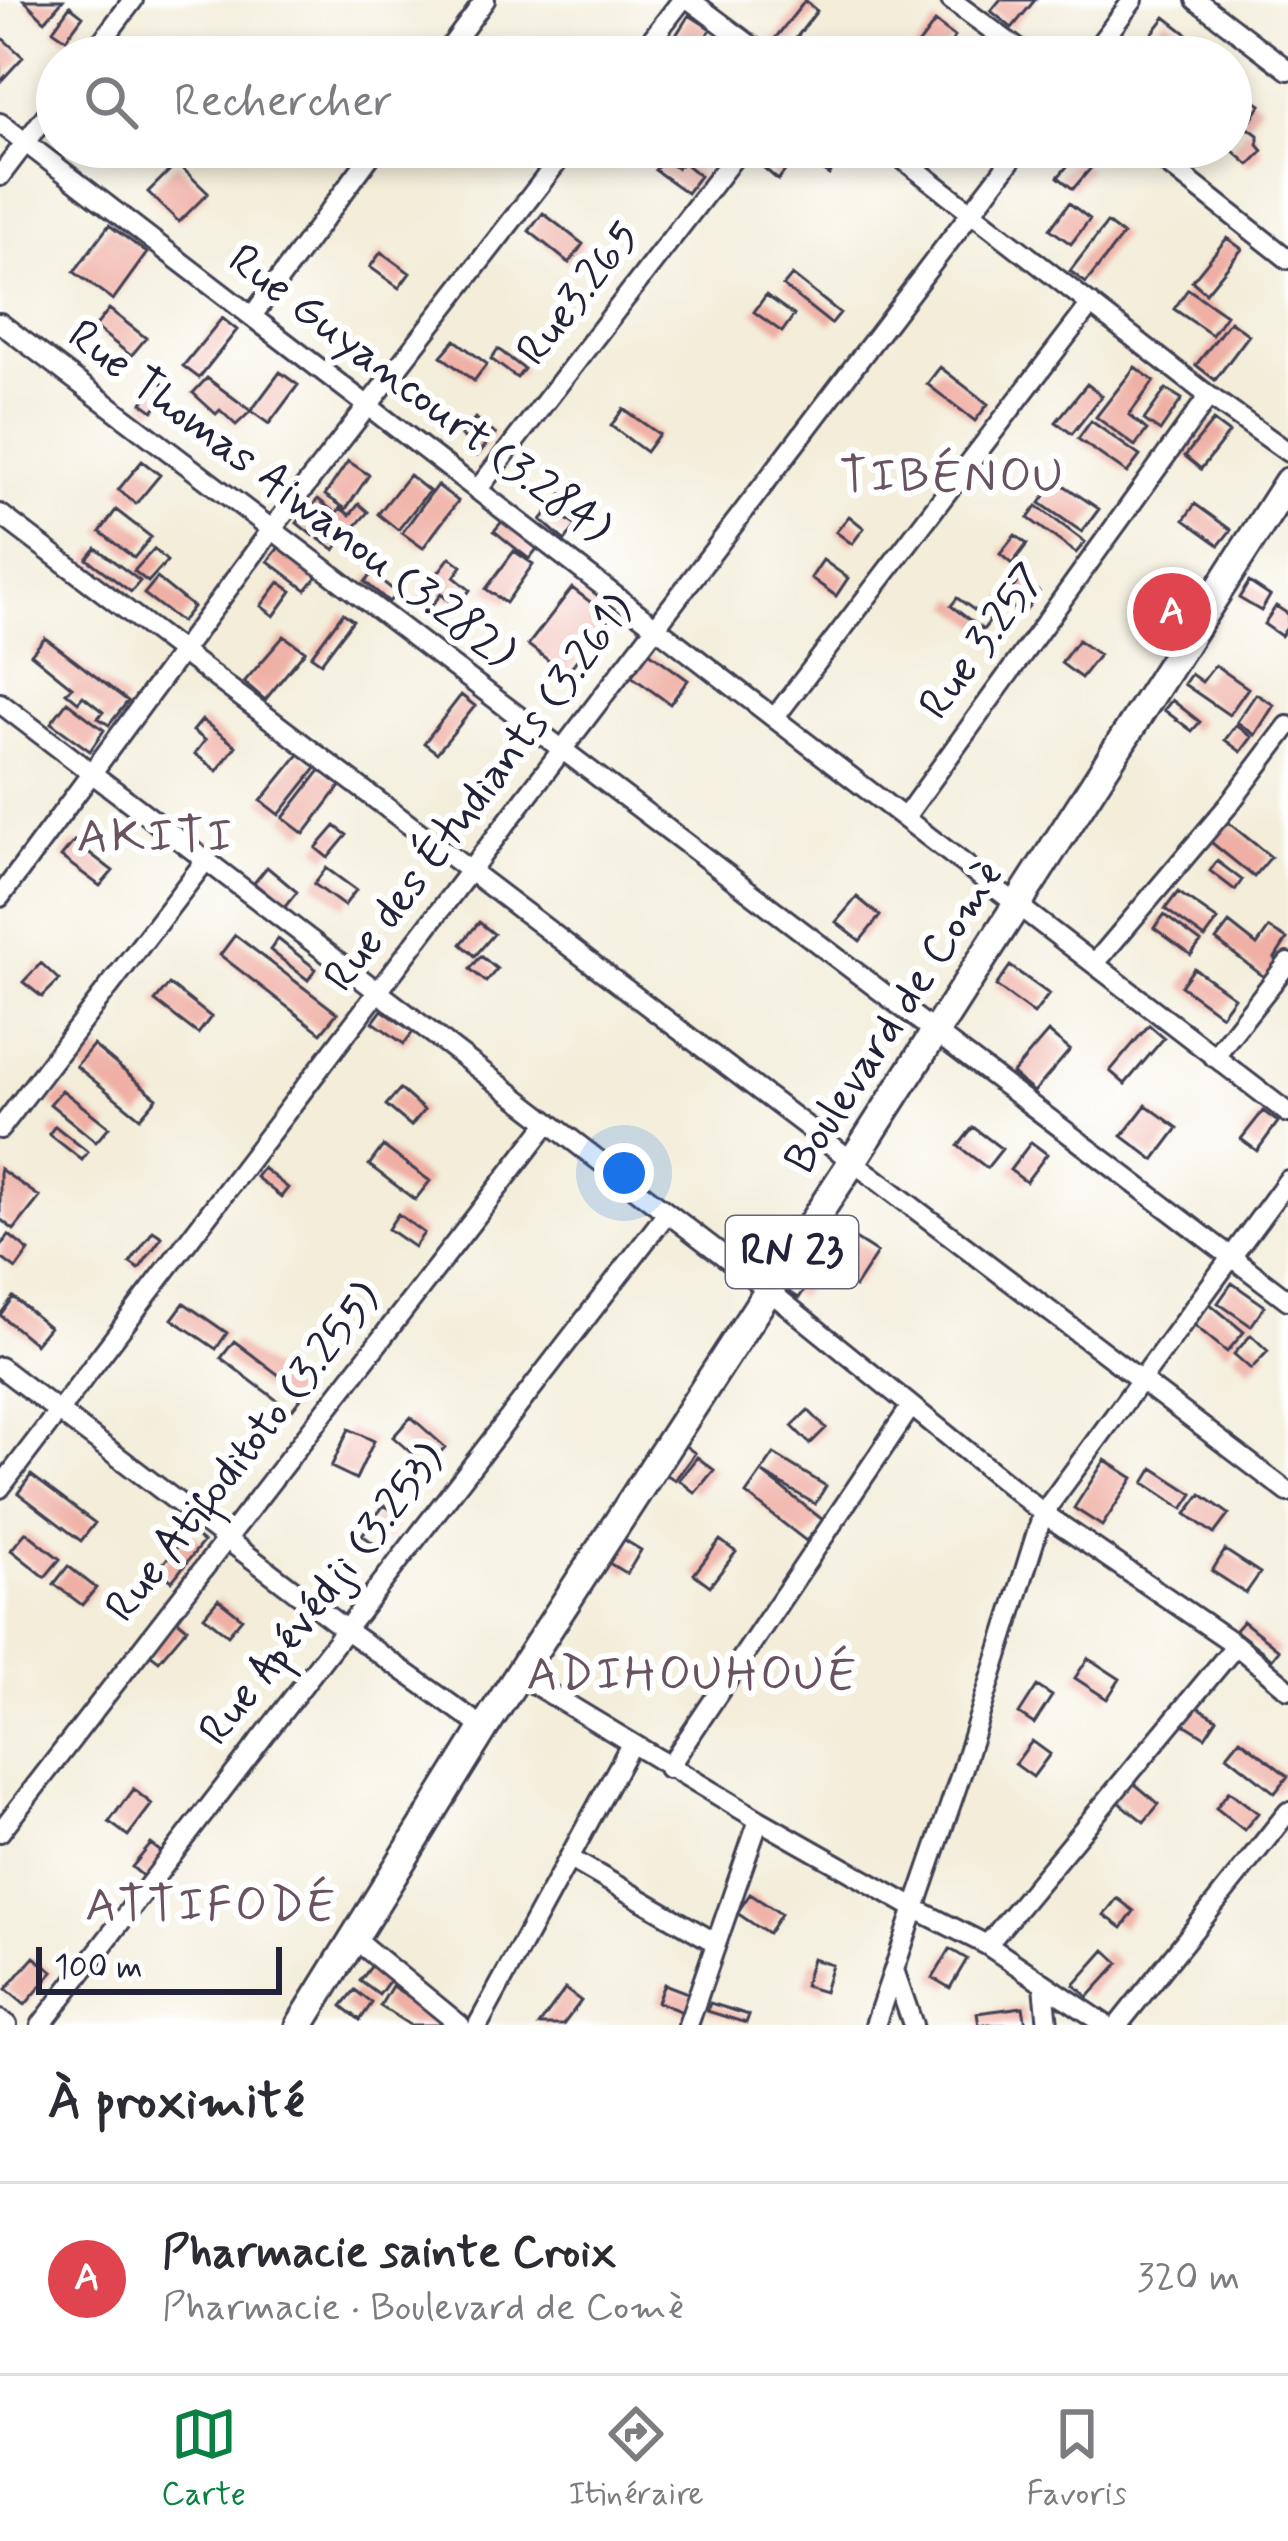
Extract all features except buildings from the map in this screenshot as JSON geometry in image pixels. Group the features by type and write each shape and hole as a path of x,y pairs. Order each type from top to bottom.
{"main road":[{"name":"Boulevard de Comè","path":"300,2025 484,1728 1288,482"}],"street":[{"path":"106,36 133,0"},
{"path":"458,36 485,0"},
{"path":"656,36 686,0 737,36"},
{"path":"951,0 1000,36"},
{"path":"1106,36 1133,0"},
{"path":"1196,0 1243,36"},
{"path":"1252,43 1288,70"},
{"name":"Rue Guyancourt (3.284)","path":"0,124 36,151"},
{"path":"0,176 36,129"},
{"name":"Rue Guyancourt (3.284)","path":"58,168 1288,1113"},
{"path":"252,316 361,168"},
{"path":"0,897 272,529 553,168"},
{"name":"Rue3.265","path":"478,489 726,168"},
{"path":"915,168 1288,452"},
{"name":"Rue des Étudiants (3.261)","path":"0,1488 1005,168"},
{"path":"1173,168 1288,259"},
{"path":"775,717 1091,304"},
{"name":"Rue Thomas Aiwanou (3.282)","path":"0,323 1288,1300"},
{"name":"Rue 3.257","path":"905,817 1209,396"},
{"path":"0,514 1288,1492"},
{"path":"0,703 767,1289 1042,1513 1236,1645 1288,1689"},
{"path":"1096,962 1288,726"},
{"path":"0,1129 206,860"},
{"path":"1214,1057 1288,963"},
{"name":"Rue Atifoditoto (3.255)","path":"0,1832 549,1122"},
{"path":"875,2025 1042,1513 1288,1180"},
{"name":"Rue Apévédji (3.253)","path":"41,2025 668,1213"},
{"path":"0,1367 346,1630 484,1728"},
{"path":"668,1768 910,1408"},
{"path":"987,1945 1236,1645"},
{"path":"519,1676 668,1768 987,1945 1106,2025"},
{"path":"478,2025 630,1746"},
{"path":"1118,2025 1288,1812"},
{"path":"688,2025 759,1820"},
{"path":"569,1858 716,1943"},
{"path":"356,1940 460,2025"},
{"path":"894,1970 914,2025"},
{"path":"1044,1985 1048,2025"}],"place":[{"name":"Pharmacie sainte Croix","path":"1172,612"}],"district":[{"name":"TIBÉNOU","path":"953,477"},
{"name":"AKITI","path":"156,837"},
{"name":"ADIHOUHOUÉ","path":"693,1675"},
{"name":"ATTIFODÉ","path":"212,1906"}]}
